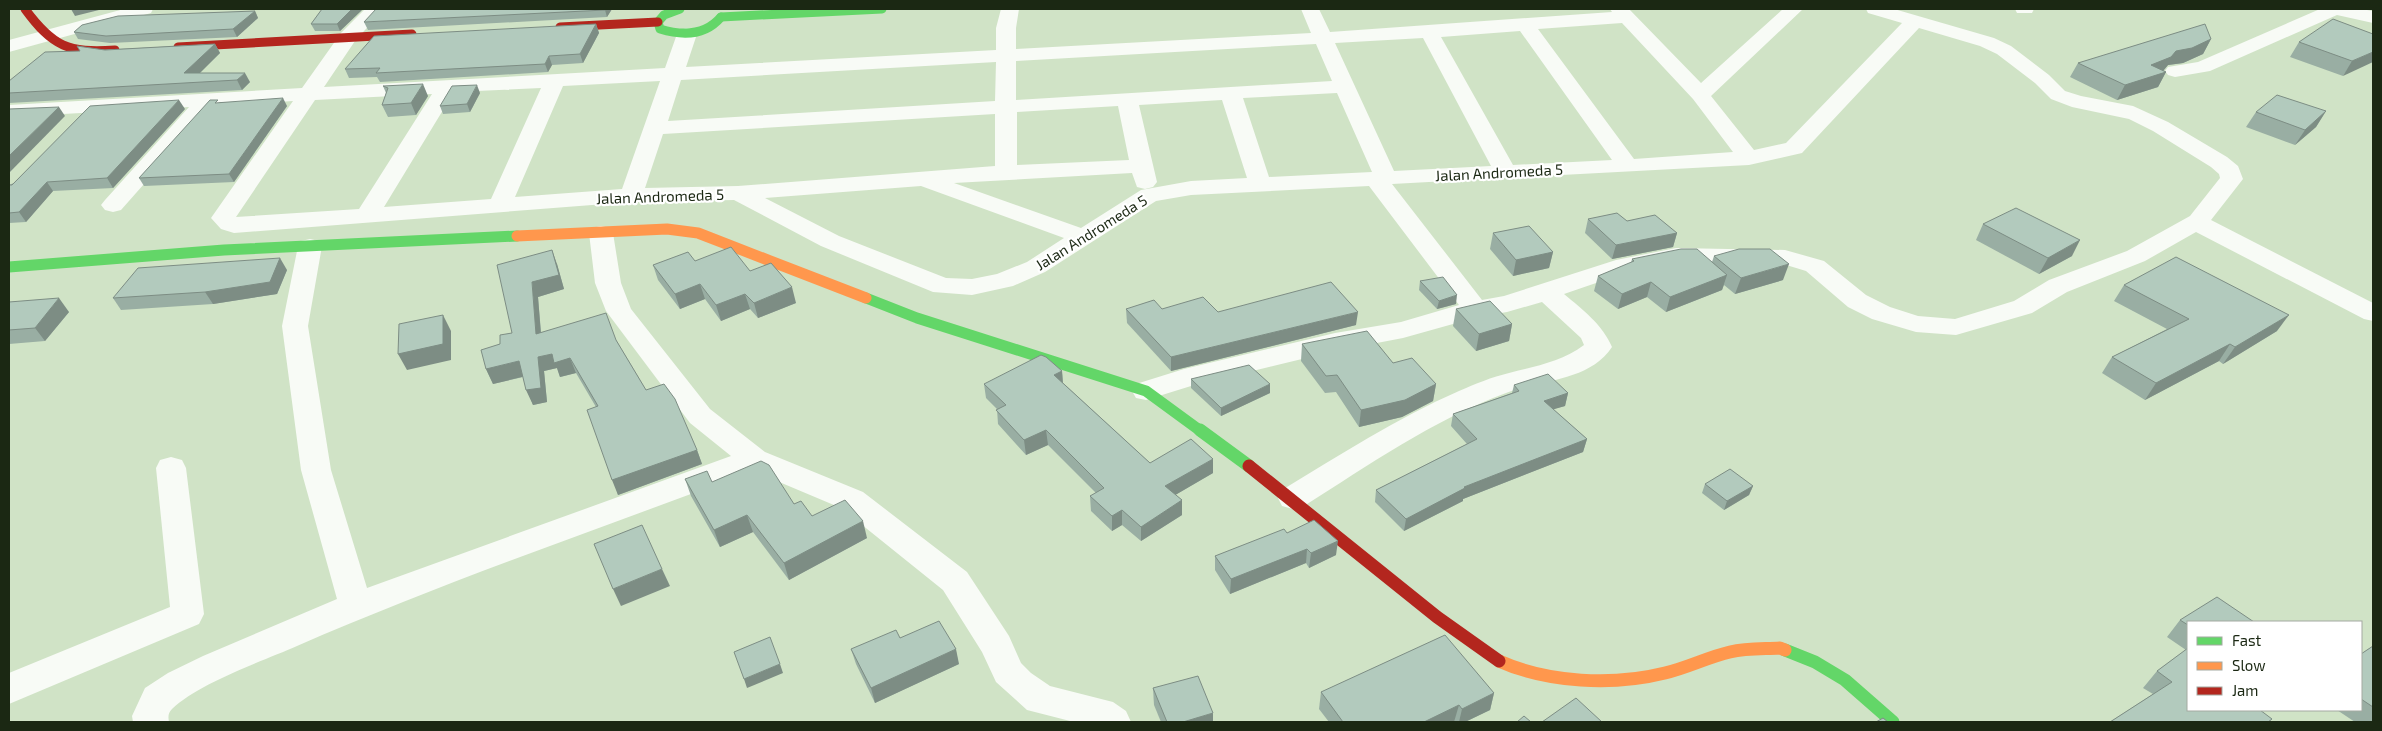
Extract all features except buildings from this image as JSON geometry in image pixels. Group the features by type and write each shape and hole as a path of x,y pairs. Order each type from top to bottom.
{"street":[{"path":"25,9 44,36 63,46 84,49 130,50"},
{"path":"9,46 144,9"},
{"path":"309,94 348,37 375,9"},
{"path":"551,27 658,22 664,15 680,9"},
{"path":"658,22 658,26 665,32 687,34 710,28 717,13 882,9"},
{"path":"1006,172 1006,28 1010,9"},
{"path":"1310,9 1344,86 1380,178 1430,247 1437,261 1476,309"},
{"path":"9,111 88,108 1322,36 1429,32 1625,16 1648,9"},
{"path":"1700,95 1794,9"},
{"path":"1146,391 1184,378 1335,342 1403,330 1476,309 1507,304 1625,265 1676,255 1785,257 1815,266 1858,301 1881,313 1916,324 1956,327 2023,307 2058,286 2136,256 2198,221 2232,179 2230,171 2219,162 2138,116 2112,107 2067,100 2046,86 2042,79 2004,50 1986,42 1875,9"},
{"path":"2175,71 2203,68 2335,9 2373,17"},
{"path":"1625,16 1700,95 1749,158"},
{"name":"Jalan Andromeda 5","path":"309,94 223,218 228,224 234,226 631,194 738,193 830,241 942,286 972,287 1004,281 1036,267 1149,195 1191,188 1749,158 1794,148 1915,21"},
{"path":"1525,25 1628,166"},
{"path":"1429,32 1506,172"},
{"path":"169,47 425,34"},
{"path":"631,194 687,34"},
{"path":"500,205 555,80"},
{"path":"654,128 1344,86"},
{"path":"367,216 446,87"},
{"path":"1231,94 1260,184"},
{"path":"1126,98 1140,166 1149,195"},
{"path":"113,205 206,101"},
{"path":"68,128 88,108"},
{"path":"738,193 1006,172 1140,166"},
{"path":"920,179 1084,237"},
{"path":"2198,221 2212,233 2373,313"},
{"path":"9,267 224,250 601,232 667,230 703,234 917,318 1146,391 1294,498 1399,588 1482,651 1508,667 1541,676 1605,680 1663,674 1732,651 1780,648 1815,662 1845,680 1893,722"},
{"path":"601,232 608,283 619,311 700,416 754,459 852,500 955,581 997,646 1008,672 1019,684 1040,699 1100,713 1113,722"},
{"path":"310,246 295,326 316,470 356,606"},
{"path":"1294,498 1385,441 1438,413 1498,385 1536,377 1566,367 1589,355 1598,347 1593,335 1546,292"},
{"path":"151,722 150,716 158,700 180,684 215,666 356,606 754,459"},
{"path":"9,689 102,652 187,614 171,468"}],"traffic: fast":[{"path":"680,9 664,15 658,22 660,29 668,32 693,34 709,28 721,17"},
{"path":"721,17 882,9"},
{"path":"9,267 224,250 517,236"},
{"path":"866,298 917,318 1146,391 1249,466"},
{"path":"1785,650 1815,662 1845,680 1893,722"}],"traffic: slow":[{"path":"517,236 667,229 698,233 866,298"},
{"path":"1499,661 1515,668 1556,677 1604,680 1648,677 1736,651 1780,648 1785,650"}],"traffic: jam":[{"path":"25,9 41,31 59,44 77,50 115,50"},
{"path":"560,27 658,22"},
{"path":"178,47 412,34"},
{"path":"1249,466 1437,617 1499,661"}]}
